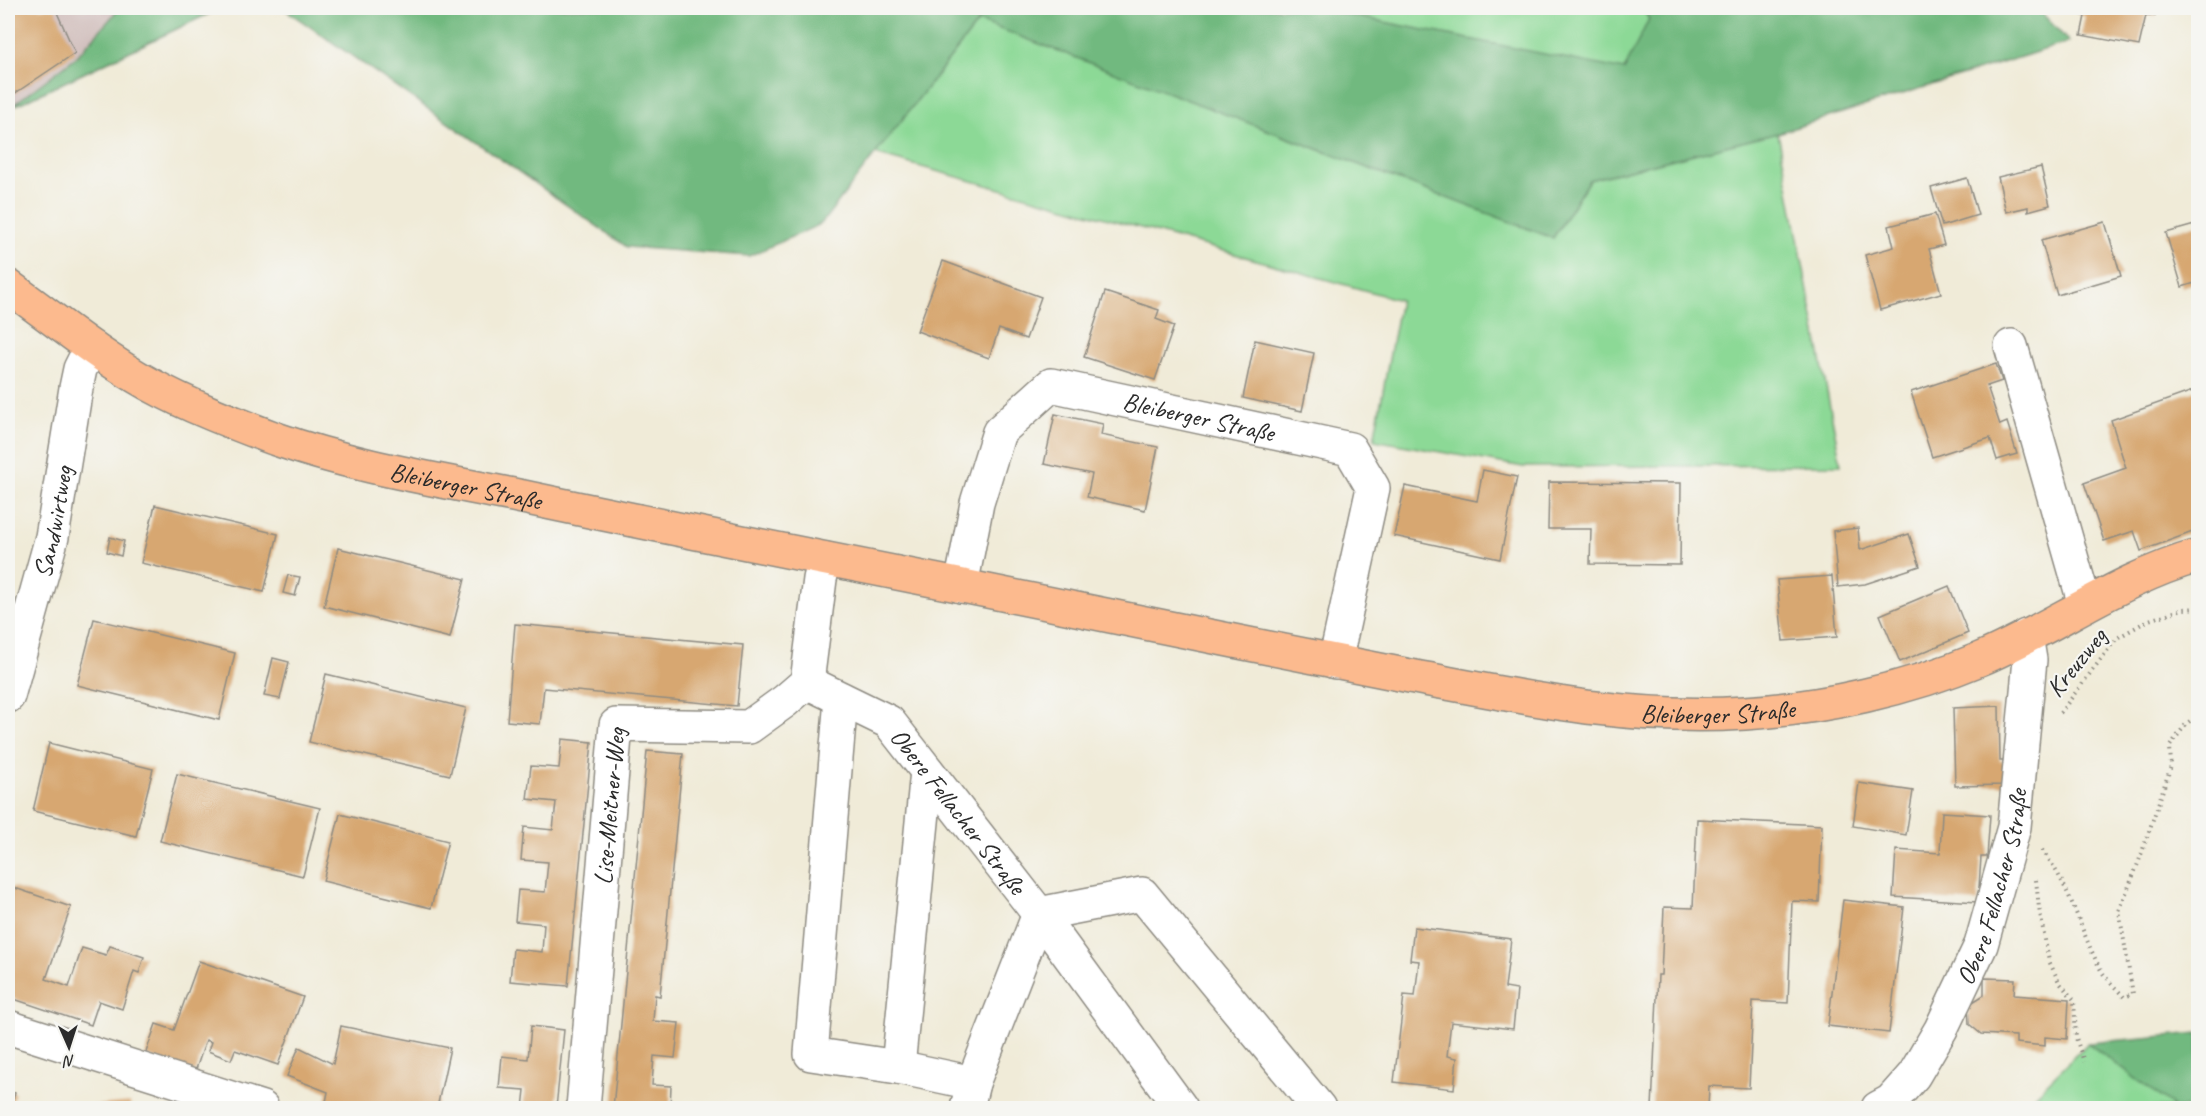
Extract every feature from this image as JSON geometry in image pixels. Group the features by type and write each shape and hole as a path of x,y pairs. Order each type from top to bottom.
{"main road":[{"name":"Bleiberger Straße","path":"8,286 91,347 150,384 187,402 313,451 372,466 825,559 1335,662 1572,706 1621,712 1678,715 1736,714 1816,705 1875,693 1980,659 2167,565 2199,556"}],"street":[{"path":"2011,346 2085,605"},
{"name":"Sandwirtweg","path":"8,696 52,537 76,388 80,369 91,347"},
{"name":"Bleiberger Straße","path":"961,585 977,503 999,432 1052,385 1350,449 1372,488 1335,662"},
{"path":"807,682 820,579 825,559"},
{"name":"Obere Fellacher Straße","path":"1878,1108 1891,1101 1914,1075 1941,1029 1981,945 2014,827 2030,660 2026,636"},
{"name":"Obere Fellacher Straße","path":"807,682 889,722 1039,914 1181,1108"},
{"name":"Lise-Meitner-Weg","path":"583,1108 616,725 749,727 807,682"},
{"path":"841,699 811,1054 898,1067 970,1096"},
{"path":"898,1067 927,771"},
{"path":"1039,914 1142,894 1319,1108"},
{"name":"Obere Fellacher Straße","path":"970,1096 1039,914"},
{"path":"8,1027 262,1108"}],"path":[{"name":"Kreuzweg","path":"2057,716 2117,638 2149,620 2183,609 2199,608"},
{"path":"2014,827 2026,829 2057,869 2103,974 2124,997 2133,994 2119,911 2139,861 2171,766 2170,746 2186,724 2199,715"},
{"path":"2036,878 2049,962 2059,982 2074,1000 2076,1038 2084,1062"}],"shaded area":[{"path":"8,8 120,8 76,57 8,109"}],"green space":[{"path":"120,8 221,8 8,109 76,57"},
{"path":"283,8 1314,8 1624,70 1649,19 1642,8 2037,8 2069,42 1778,133 1589,180 1553,238 979,21 821,224 749,256 627,247"},
{"path":"1314,8 1642,8 1649,19 1625,71"},
{"path":"979,21 1553,238 1589,180 1778,133 1841,465 1523,467 1374,440 1400,300 875,154"},
{"path":"2198,1033 2198,1108 2173,1108 2088,1043"},
{"path":"2088,1043 2171,1105 2173,1108 2022,1108"}],"building":[{"path":"8,8 55,8 75,53 14,94 8,81"},
{"path":"2078,8 2157,8 2155,16 2146,15 2139,46 2081,35 2085,16 2080,15"},
{"path":"2041,167 2050,205 2028,211 2028,207 2006,212 1998,177"},
{"path":"1967,178 1978,215 1942,226 1931,188"},
{"path":"1935,214 1944,245 1929,249 1941,293 1880,310 1865,255 1894,247 1889,226"},
{"path":"2105,222 2121,276 2057,295 2041,240"},
{"path":"2198,224 2198,282 2182,287 2166,233"},
{"path":"943,261 1041,297 1026,339 999,329 989,358 917,331"},
{"path":"1105,292 1159,310 1156,319 1174,326 1155,380 1084,357"},
{"path":"1255,340 1314,353 1302,411 1243,398"},
{"path":"1996,364 2002,381 1987,386 2000,425 2007,422 2017,454 1997,460 1990,438 1932,457 1911,392"},
{"path":"2198,389 2198,530 2141,551 2134,531 2104,541 2084,483 2126,468 2111,420"},
{"path":"1055,414 1103,424 1101,435 1158,447 1145,510 1087,497 1092,474 1044,464"},
{"path":"1483,470 1517,477 1500,559 1394,536 1405,486 1477,501"},
{"path":"1549,482 1681,483 1680,565 1590,564 1591,529 1548,529"},
{"path":"155,505 278,534 264,592 141,563"},
{"path":"1858,528 1860,550 1909,534 1920,566 1865,584 1838,587 1833,531"},
{"path":"110,537 124,541 121,556 107,552"},
{"path":"338,548 465,579 450,638 324,606"},
{"path":"288,575 300,577 295,596 283,593"},
{"path":"1832,576 1837,637 1783,641 1777,580"},
{"path":"1949,586 1968,633 1900,662 1880,615"},
{"path":"94,619 235,653 219,720 77,685"},
{"path":"515,624 743,645 737,706 544,688 540,724 507,721"},
{"path":"273,658 289,662 280,699 264,696"},
{"path":"326,674 466,708 450,775 309,742"},
{"path":"1999,706 2000,761 2006,761 2006,785 1955,786 1953,708"},
{"path":"562,739 592,742 568,986 510,981 513,949 542,952 544,924 515,921 518,890 545,892 548,862 521,860 524,827 553,830 556,802 527,799 531,766 559,768"},
{"path":"49,743 153,769 136,836 33,811"},
{"path":"647,751 683,754 660,996 655,995 653,1021 679,1023 675,1058 654,1056 652,1085 671,1086 670,1108 613,1108"},
{"path":"177,774 320,808 303,876 160,841"},
{"path":"1859,783 1913,791 1906,835 1853,826"},
{"path":"1942,812 1990,815 1987,857 1981,857 1978,902 1893,897 1896,850 1940,853"},
{"path":"340,814 448,841 431,908 323,881"},
{"path":"1697,819 1822,825 1819,902 1792,901 1788,1003 1753,1001 1749,1088 1709,1086 1708,1108 1652,1108 1658,975 1661,975 1664,907 1693,908"},
{"path":"12,887 71,907 46,979 69,987 82,948 106,955 110,946 144,957 139,973 134,971 122,1009 99,1001 91,1025 8,997 8,901"},
{"path":"1843,900 1904,907 1889,1033 1828,1026"},
{"path":"1414,927 1511,939 1505,988 1517,990 1513,1029 1451,1022 1447,1056 1457,1058 1454,1089 1394,1082 1404,995 1415,996 1419,961 1410,960"},
{"path":"199,961 303,997 278,1065 235,1050 231,1060 208,1051 211,1042 206,1040 195,1072 145,1055 156,1024 174,1030"},
{"path":"1984,978 2015,979 2014,995 2069,999 2067,1039 2045,1037 2045,1046 2016,1043 2016,1036 1981,1034 1969,1024 1968,1005 1984,995"},
{"path":"341,1026 450,1048 437,1108 325,1107 328,1092 287,1076 299,1047 333,1064"},
{"path":"531,1026 564,1030 556,1108 523,1108 525,1090 499,1088 502,1056 528,1059"},
{"path":"8,1091 15,1093 10,1108 8,1108"},
{"path":"130,1102 131,1108 79,1108 79,1107"}]}
